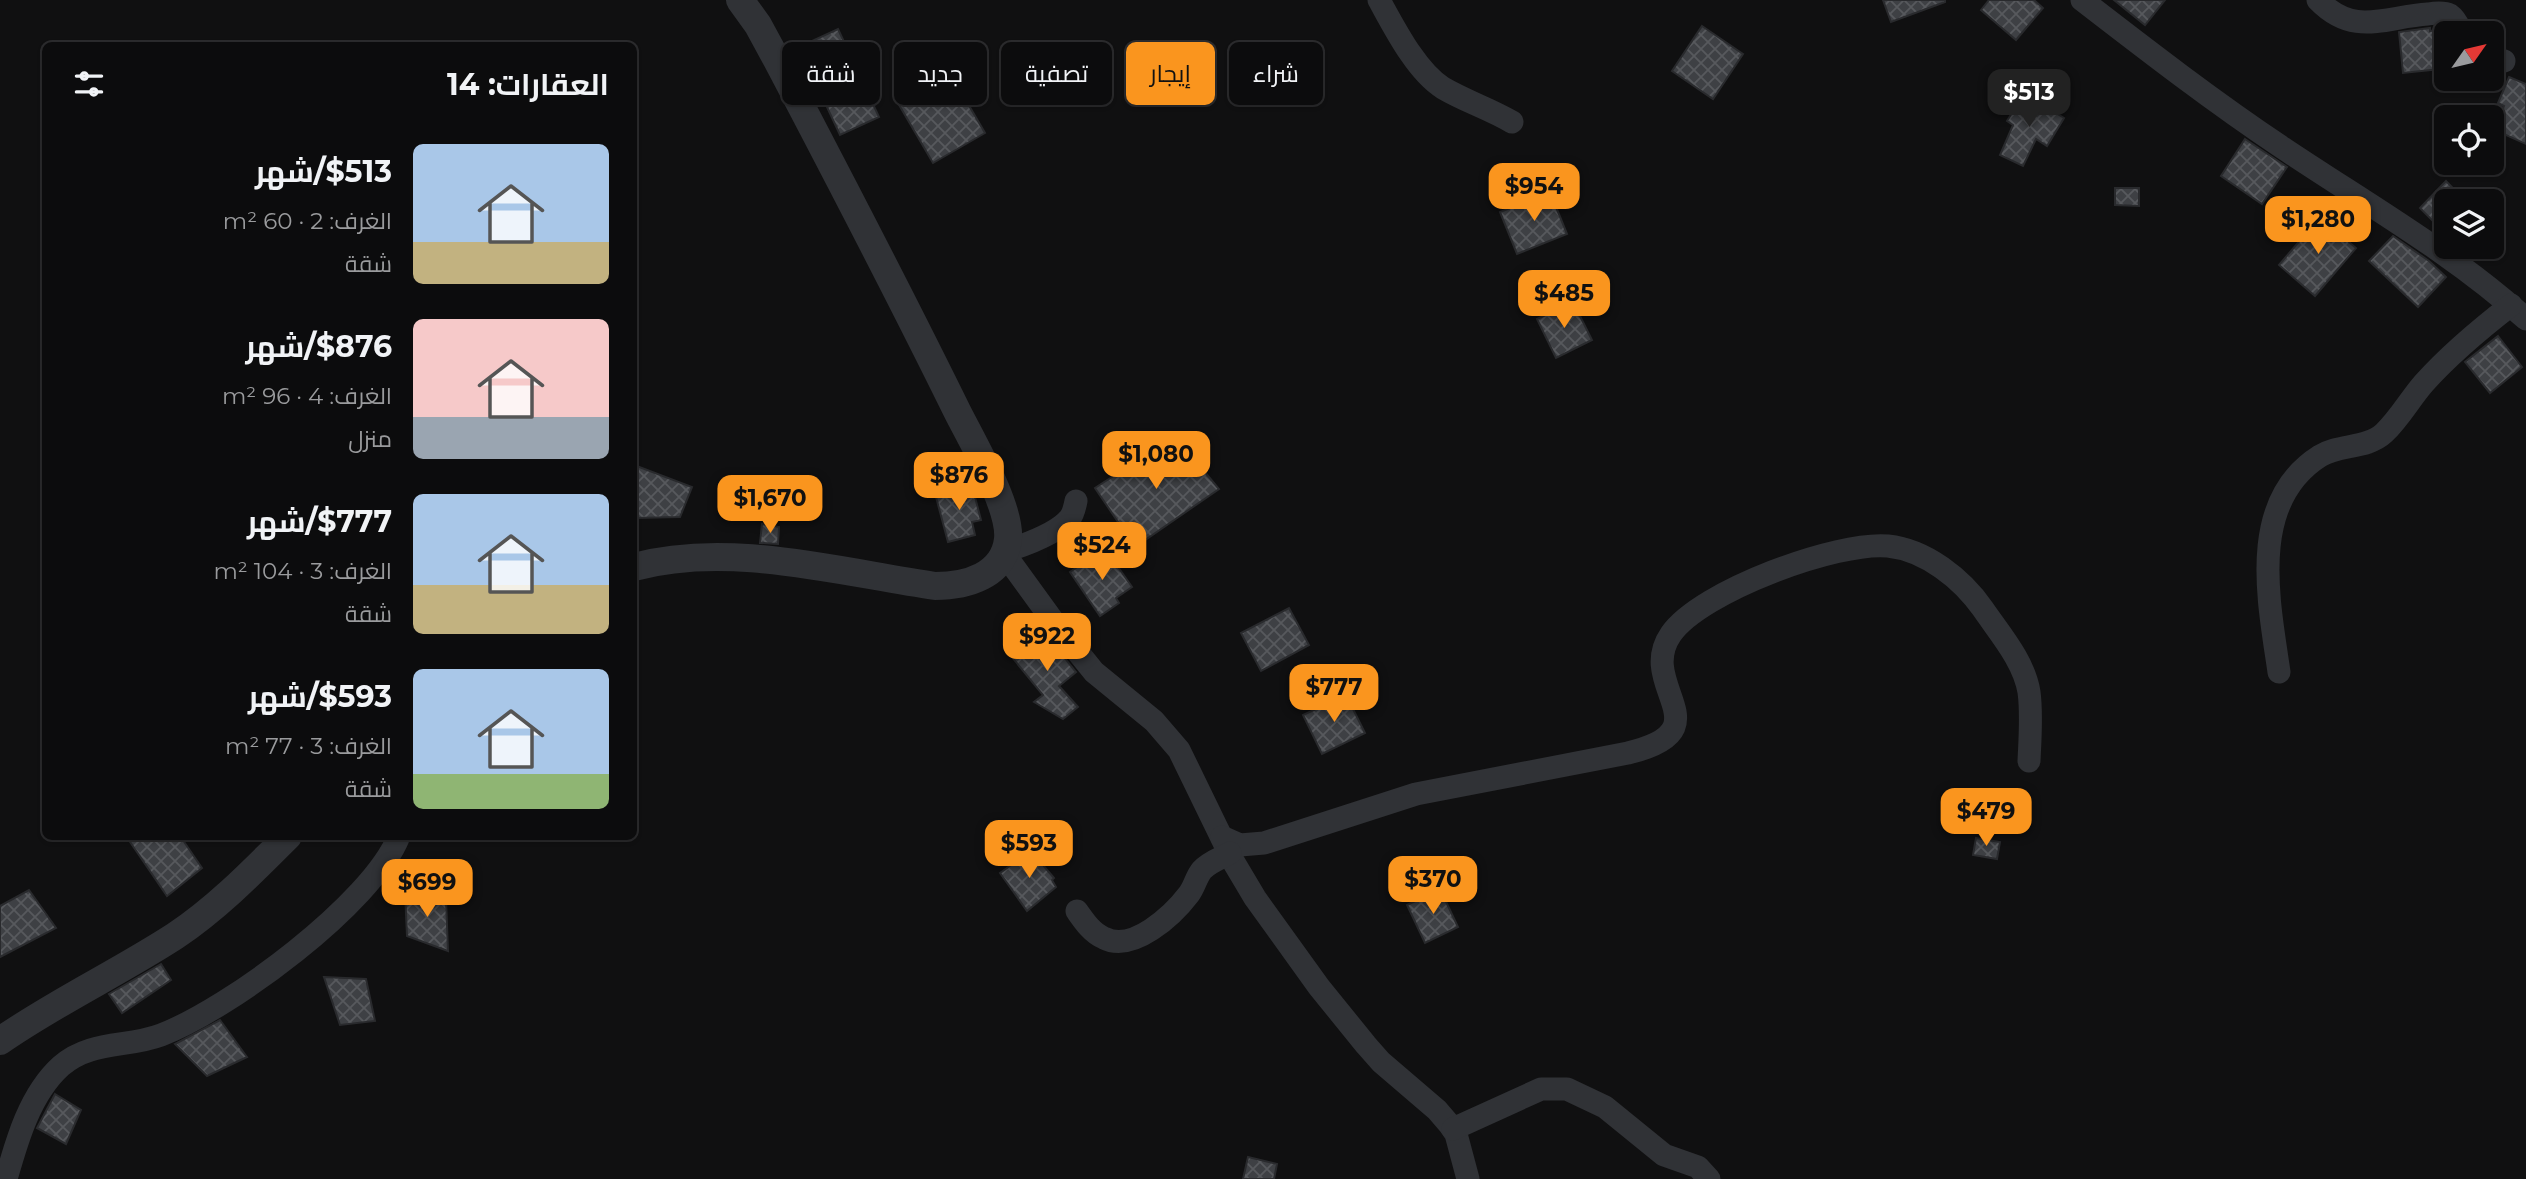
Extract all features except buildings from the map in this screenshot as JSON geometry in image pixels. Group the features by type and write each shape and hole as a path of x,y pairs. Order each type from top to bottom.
{"street":[{"path":"637,566 662,560 724,556 935,586 953,586 967,584 991,570 1008,540 1001,503 918,331 758,25 740,0"},
{"path":"1379,0 1410,51 1431,79 1512,121"},
{"path":"2082,0 2221,105 2417,236 2518,312 2442,364 2382,435 2322,455 2302,469 2289,486 2275,517 2268,546 2269,594 2278,672"},
{"path":"2318,0 2343,19 2366,23 2426,14 2448,14 2453,21"},
{"path":"1003,552 1030,543 1051,531 1070,517 1076,501"},
{"path":"1077,911 1095,932 1118,942 1144,934 1163,922 1188,895 1203,869 1226,845 1264,843 1416,794 1628,753 1655,745 1670,735 1676,723 1674,705 1665,685 1663,662 1665,644 1678,626 1730,590 1796,565 1855,548 1888,546 1914,553 1938,565 1974,596 2015,656 2024,674 2030,704 2029,761"},
{"path":"1003,552 1094,672 1154,721 1179,750 1243,878 1319,987 1366,1045 1388,1069 1437,1110 1453,1129 1468,1179"},
{"path":"0,1041 54,1006 177,935 221,901 284,840"},
{"path":"6,1179 35,1098 59,1068 88,1049 161,1035 232,995 283,960 348,906 382,867 397,840"},
{"path":"1453,1129 1541,1089 1567,1089 1605,1107 1664,1154 1698,1167 1709,1179"}]}
